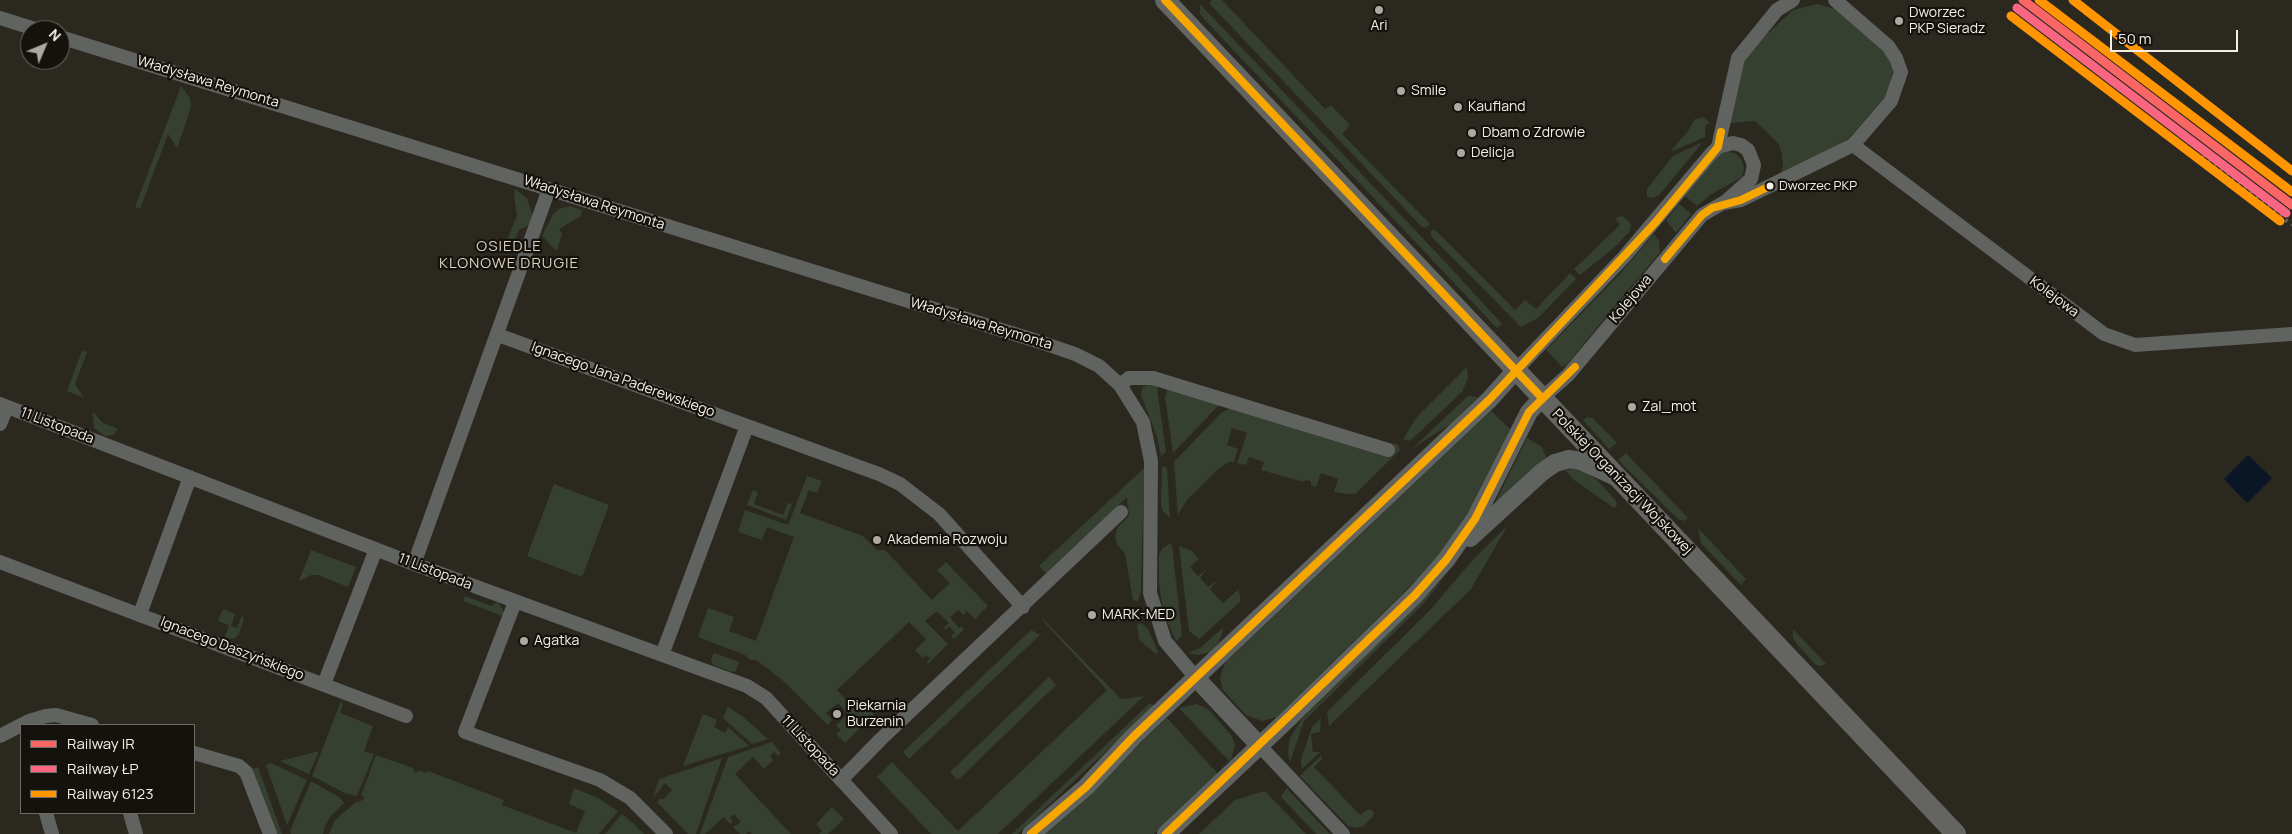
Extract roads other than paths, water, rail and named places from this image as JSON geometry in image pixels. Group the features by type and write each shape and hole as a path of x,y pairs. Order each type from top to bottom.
{"main road":[{"name":"Polskiej Organizacji Wojskowej","path":"1165,0 1956,834"}],"street":[{"path":"1031,834 1086,787 1133,737 1197,679 1489,400 1624,257 1718,147 1738,58 1776,10 1793,0"},
{"name":"Kolejowa","path":"1723,203 1741,200 1853,144 1891,101 1901,72 1896,58 1888,46 1835,0"},
{"path":"0,18 20,24"},
{"name":"Władysława Reymonta","path":"70,40 1075,354 1098,366 1120,386 1143,422 1151,461 1150,578 1154,608 1165,641 1197,679"},
{"name":"Kolejowa","path":"1542,398 1568,374 1702,215 1723,203 1751,179 1754,165 1752,158 1741,145 1725,144 1718,147"},
{"name":"Kolejowa","path":"1853,144 2104,334 2135,345 2292,334"},
{"path":"414,564 550,189"},
{"name":"Ignacego Jana Paderewskiego","path":"498,335 879,474 900,484 939,514 1023,607"},
{"path":"1120,386 1129,378 1153,378 1388,450"},
{"path":"1451,555 1475,520 1529,412 1542,398"},
{"path":"0,424 3,406"},
{"name":"11 Listopada","path":"3,406 515,602 730,678 760,694 891,834"},
{"path":"662,655 748,426"},
{"path":"1166,834 1415,595 1451,555 1542,472 1555,463 1569,459 1581,461 1617,477"},
{"path":"140,614 190,477"},
{"path":"1023,607 1122,512"},
{"path":"324,684 376,549"},
{"name":"Ignacego Daszyńskiego","path":"0,562 406,716"},
{"path":"515,602 465,732 600,780 630,798 666,834"},
{"name":"11 Listopada","path":"842,780 880,740 1023,607"},
{"path":"1197,679 1343,834"},
{"path":"27,724 38,718 56,715 88,724"},
{"path":"0,736 20,727"},
{"path":"195,753 239,766 246,772 270,834"},
{"path":"46,814 52,834"},
{"path":"130,814 136,834"}],"water":[{"path":"2248,455 2272,478 2247,503 2224,479"}],"railway":[{"path":"2202,156 2292,225"}],"rail line":[{"name":"IR","path":"2023,0 2292,205"},
{"name":"6123","path":"2039,0 2292,192"},
{"name":"ŁP","path":"2017,8 2286,213"}],"place":[{"name":"Ari","path":"1379,10"},
{"name":"Dworzec PKP Sieradz","path":"1899,21"},
{"name":"Smile","path":"1401,91"},
{"name":"Kaufland","path":"1458,107"},
{"name":"Dbam o Zdrowie","path":"1472,133"},
{"name":"Delicja","path":"1461,153"},
{"name":"Dworzec PKP","path":"1770,186"},
{"name":"Zal_mot","path":"1632,407"},
{"name":"Akademia Rozwoju","path":"877,540"},
{"name":"MARK-MED","path":"1092,615"},
{"name":"Agatka","path":"524,641"},
{"name":"Piekarnia Burzenin","path":"837,714"}],"district":[{"name":"OSIEDLE KLONOWE DRUGIE","path":"509,256"}]}
